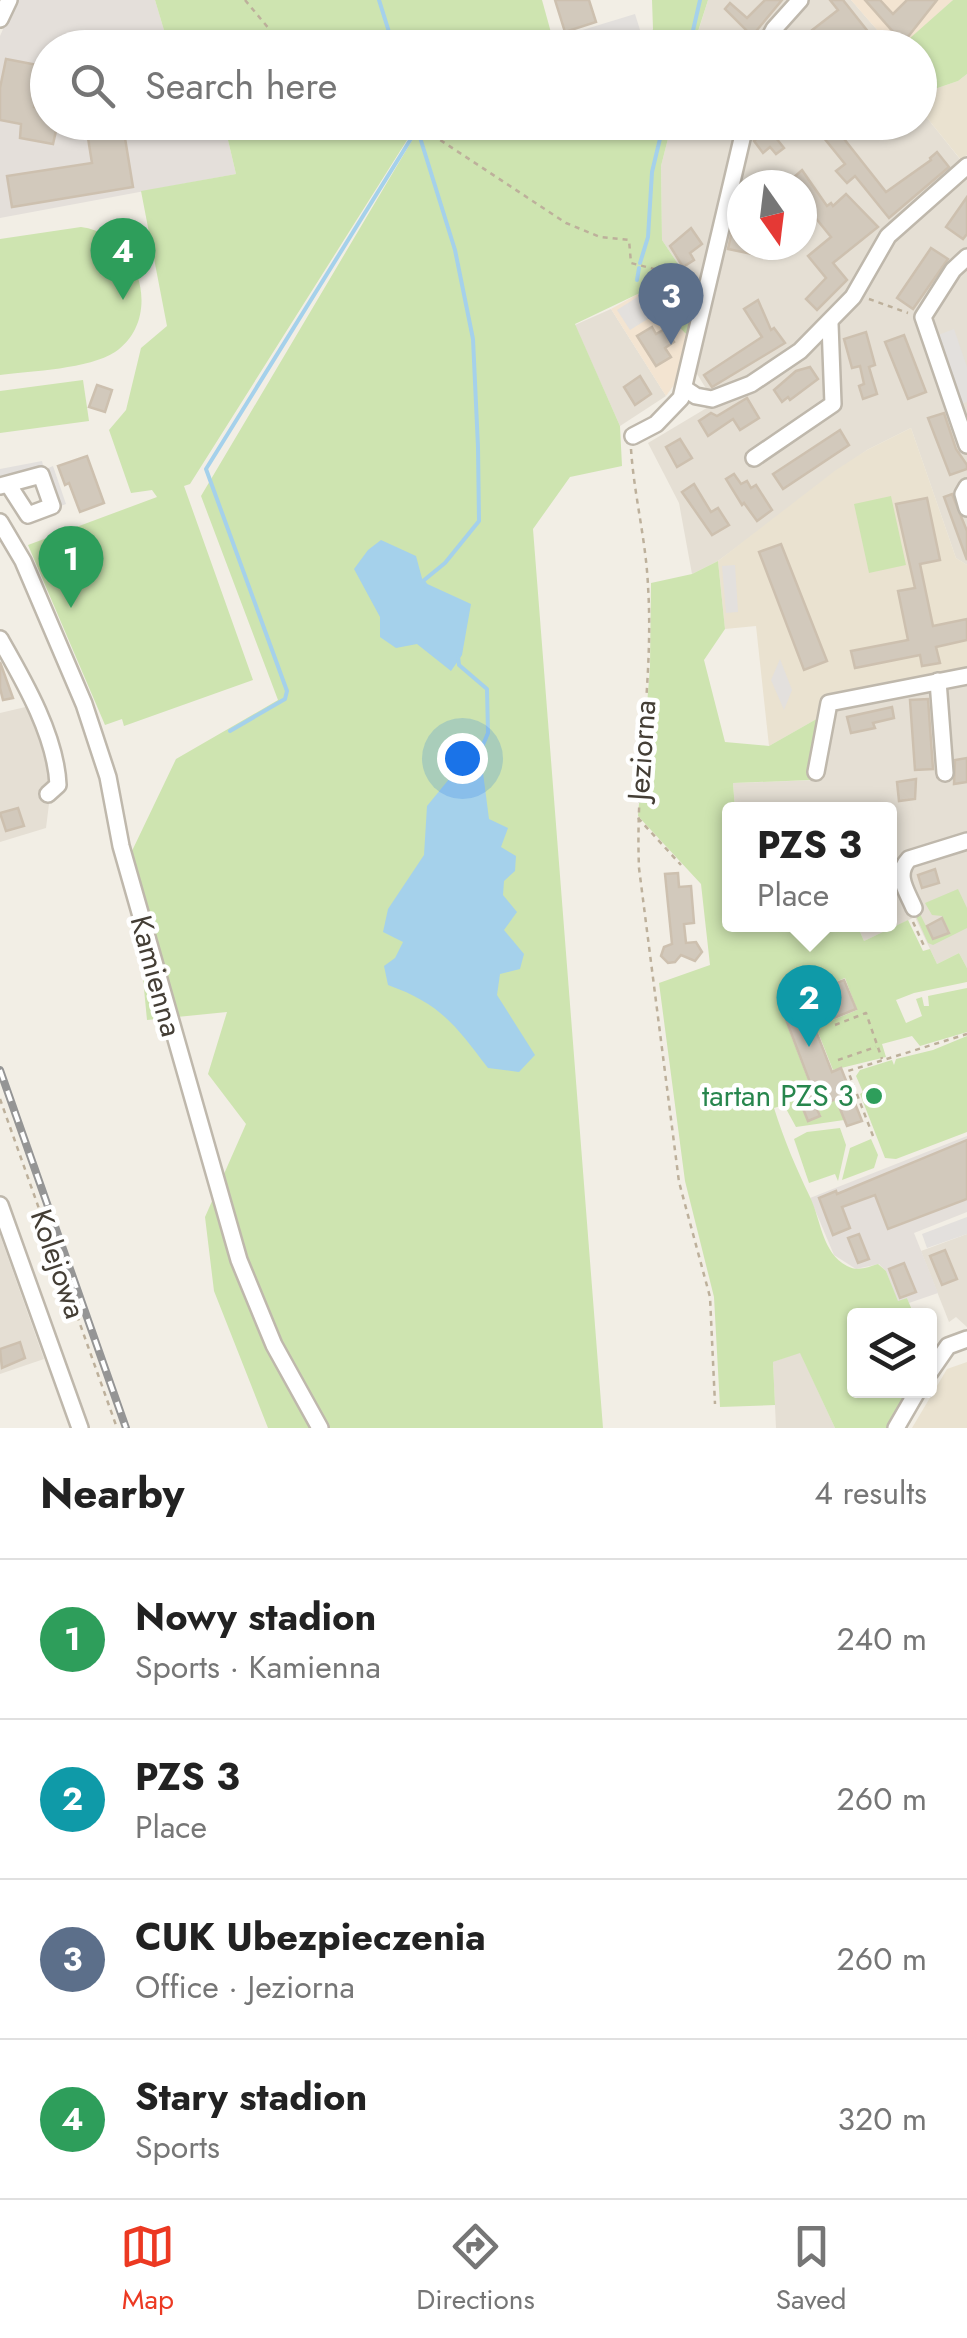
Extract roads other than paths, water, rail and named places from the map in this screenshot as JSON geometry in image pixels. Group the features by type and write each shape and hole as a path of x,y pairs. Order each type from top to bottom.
{"street":[{"path":"0,19 8,0"},
{"path":"773,30 800,0"},
{"path":"633,436 656,424 674,408 684,388 742,140"},
{"path":"684,388 706,399 738,390 800,351 853,297 888,236 967,166"},
{"path":"967,257 952,270 923,318 967,445"},
{"path":"754,458 833,404 830,324"},
{"path":"967,487 963,494 967,508"},
{"name":"Kamienna","path":"0,522 23,561 56,635 108,778 121,846 238,1260 274,1345 320,1428"},
{"path":"0,639 30,692 55,764 58,786 48,794"},
{"path":"816,772 829,703 967,676"},
{"path":"938,681 946,773"},
{"path":"914,908 901,877 903,865 967,841"},
{"name":"Kolejowa","path":"0,1205 80,1428"},
{"path":"937,1362 948,1346 967,1339"},
{"path":"896,1428 913,1398"}],"water":[{"path":"381,540 416,556 423,582 471,604 462,655 451,671 417,644 396,648 380,637 380,617 354,569"},
{"path":"468,756 482,765 489,819 508,828 501,847 516,856 515,871 504,881 503,895 517,912 504,930 524,954 520,969 500,974 497,995 535,1055 519,1072 488,1068 434,1008 388,985 384,966 395,958 403,942 383,932 388,909 424,855 427,806"}],"waterway":[{"path":"379,0 388,30"},
{"path":"693,30 700,0"},
{"path":"230,731 285,699 287,691 206,469 410,140"},
{"path":"421,140 455,250 473,339 479,521 445,563 423,581 426,586"},
{"path":"640,263 648,237 652,172 660,140"},
{"path":"637,280 639,268"},
{"path":"458,656 459,665 487,689 488,733 476,761"}],"railway":[{"path":"0,1070 126,1428"}],"place":[{"name":"Stary stadion","path":"123,300"},
{"name":"CUK Ubezpieczenia","path":"671,345"},
{"name":"Nowy stadion","path":"71,608"},
{"name":"PZS 3","path":"809,1047"},
{"name":"tartan PZS 3","path":"874,1096"}]}
